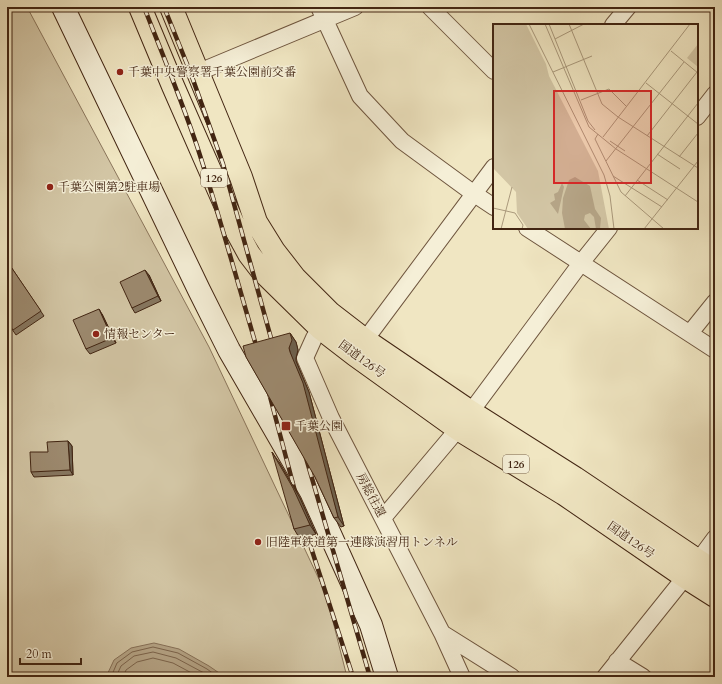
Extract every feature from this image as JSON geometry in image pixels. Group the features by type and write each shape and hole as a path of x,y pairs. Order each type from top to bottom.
{"highway":[{"name":"国道126号","path":"140,7 237,232 249,254 262,271 325,321 366,340 471,412 575,478 699,570 715,596"},
{"name":"国道126号","path":"171,7 241,177 256,222 274,251 325,321 355,355 458,429 564,494 699,570"}],"street":[{"path":"63,7 232,356 311,492 371,625 387,677"},
{"path":"199,72 322,14 356,7"},
{"path":"430,7 493,70"},
{"path":"614,24 628,7"},
{"path":"322,14 360,96 402,140 493,206"},
{"path":"698,116 715,94"},
{"path":"366,340 473,193 493,168"},
{"path":"529,229 715,350"},
{"path":"383,518 458,429 581,263 608,229"},
{"path":"690,333 715,302"},
{"name":"房総往還","path":"325,321 314,338 305,358 331,418 442,633 462,677"},
{"path":"604,677 699,570 715,538"},
{"path":"442,633 512,677"},
{"path":"617,661 643,677"}],"shaded area":[{"path":"7,7 27,7 209,347 326,594 347,677 7,677"}],"water":[{"path":"154,643 179,649 225,677 106,677 114,660 131,648"}],"building":[{"path":"7,261 41,311 13,330 7,322"},
{"path":"145,270 158,296 132,308 120,282"},
{"name":"情報センター","path":"99,309 112,338 86,349 73,320"},
{"path":"290,333 292,340 289,348 303,383 338,517 334,518 315,477 246,357 243,346"},
{"path":"68,441 70,470 31,472 30,452 48,452 47,442"},
{"path":"272,452 293,488 310,525 294,529"}],"railway":[{"path":"144,7 197,146 258,352"},
{"path":"164,7 191,74 223,164 274,349"},
{"path":"268,389 297,499"},
{"path":"304,451 370,677"},
{"path":"304,526 353,677"}],"place":[{"name":"千葉中央警察署千葉公園前交番","path":"120,72"},
{"name":"千葉公園第2駐車場","path":"50,187"},
{"name":"情報センター","path":"96,334"},
{"name":"千葉公園","path":"286,426"},
{"name":"旧陸軍鉄道第一連隊演習用トンネル","path":"258,542"}]}
